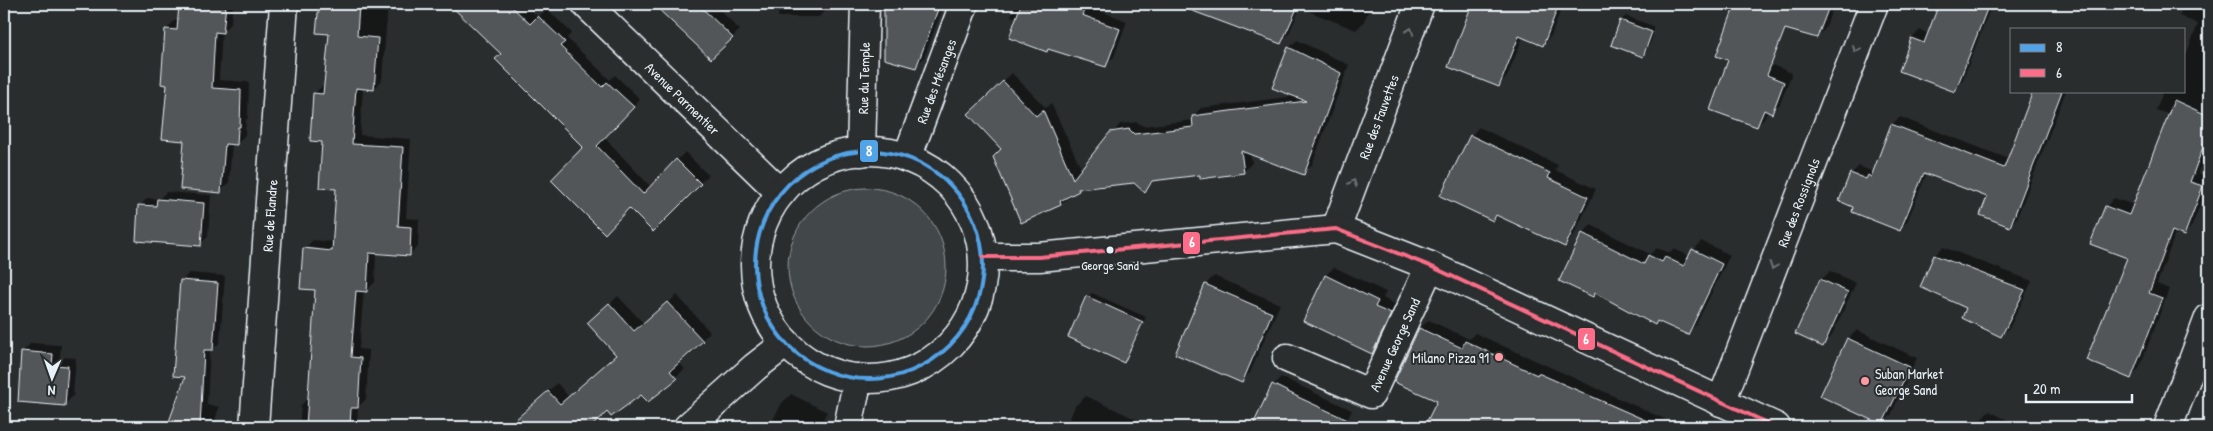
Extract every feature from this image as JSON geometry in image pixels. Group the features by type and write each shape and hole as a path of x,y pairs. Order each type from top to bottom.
{"street":[{"name":"Rue de Flandre","path":"254,427 284,4"},
{"name":"Avenue Parmentier","path":"586,4 781,193"},
{"name":"Rue du Temple","path":"861,152 864,4"},
{"name":"Rue des Mésanges","path":"906,158 964,4"},
{"name":"Rue des Fauvettes","path":"1336,228 1420,4"},
{"name":"Rue des Rossignols","path":"1722,402 1874,4"},
{"path":"861,152 884,152 906,158 932,170 954,189 974,221 983,258 979,297 971,315 948,346 916,369 897,375 858,378 826,370 798,354 786,343 764,309 755,269 756,249 761,229 769,210 781,193 793,180 808,169 842,155 861,152"},
{"path":"983,258 1039,257 1336,228 1430,266 1776,427"},
{"name":"Avenue George Sand","path":"1287,358 1371,394 1430,266"},
{"path":"2168,427 2209,318"},
{"path":"688,427 786,343"},
{"path":"848,427 858,378"}],"shaded area":[{"path":"875,188 890,191 904,197 923,211 933,223 943,244 946,267 943,290 933,311 923,323 911,333 890,343 875,346 859,346 844,343 823,333 801,311 789,282 788,259 791,244 801,223 823,201 852,189"}],"building":[{"path":"179,4 226,4 223,33 215,32 212,88 241,90 240,127 238,127 237,145 225,144 221,193 180,189 184,141 162,139 167,85 161,84 165,29 177,30"},
{"path":"319,4 359,4 357,36 378,38 374,90 356,88 352,144 403,147 398,226 411,227 410,256 369,253 367,292 356,291 351,357 361,358 358,408 351,408 350,427 306,427 315,290 300,289 303,248 332,251 336,189 319,188 322,142 310,141 313,93 323,94 329,34 316,33"},
{"path":"449,4 509,4 530,24 538,16 565,42 560,46 602,87 607,82 634,107 597,146 643,194 676,159 701,184 653,232 629,208 605,234 551,180 583,147 495,59 501,54"},
{"path":"653,4 698,4 733,38 711,59"},
{"path":"884,4 940,4 916,68 884,59"},
{"path":"1021,4 1087,4 1082,15 1120,29 1106,67 1048,49 1047,52 1009,38"},
{"path":"1183,4 1299,4 1281,44 1182,7"},
{"path":"1472,4 1559,4 1543,46 1519,36 1499,87 1448,67"},
{"path":"1726,4 1830,4 1817,38 1785,29 1767,75 1784,82 1772,114 1764,110 1757,127 1710,110 1728,60 1716,56 1733,10 1725,7"},
{"path":"1939,4 1989,4 1955,92 1899,71 1911,38 1924,43"},
{"path":"1620,20 1652,32 1643,57 1611,45"},
{"path":"1288,47 1341,73 1304,175 1241,151 1244,173 1200,179 1200,175 1152,181 1145,193 1134,183 1078,189 1079,191 1060,201 1061,205 1021,223 993,157 1001,149 968,114 1003,81 1036,116 1043,110 1073,179 1110,132 1129,129 1134,134 1193,127 1192,116 1306,101 1272,88"},
{"path":"2033,92 2062,92 2010,227 1980,215 1987,197 1924,173 1900,231 1852,212 1853,207 1839,201 1850,173 1866,179 1868,175 1871,177 1891,124 2004,168"},
{"path":"2174,100 2209,116 2209,131 2190,182 2203,186 2184,236 2172,231 2149,293 2162,298 2131,379 2086,360 2127,258 2090,244 2105,206 2129,215"},
{"path":"1470,135 1550,173 1548,178 1588,197 1565,247 1496,215 1493,221 1440,196"},
{"path":"157,199 204,203 201,246 136,241 138,205 156,206"},
{"path":"1582,233 1644,264 1648,255 1662,262 1665,257 1684,266 1692,249 1722,264 1688,335 1657,321 1655,325 1595,293 1593,297 1559,281"},
{"path":"1934,255 2025,290 2001,337 1962,318 1966,308 1920,287"},
{"path":"1325,275 1378,301 1375,307 1391,314 1372,354 1303,321"},
{"path":"1820,279 1848,292 1823,347 1795,334"},
{"path":"180,280 218,283 213,350 204,350 200,427 167,427 185,377 173,376"},
{"path":"1205,284 1272,313 1242,383 1175,354"},
{"path":"1086,296 1143,322 1124,363 1068,337"},
{"path":"667,302 703,341 670,371 677,379 648,402 641,395 611,417 607,412 591,427 507,427 548,391 560,404 616,355 587,323 609,303 634,331"},
{"path":"1419,328 1462,348 1465,341 1537,375 1538,373 1661,427 1424,427 1437,401 1394,382"},
{"name":"Suban Market George Sand","path":"1847,338 1910,367 1882,425 1820,396"},
{"path":"21,351 53,354 52,365 68,366 65,406 18,402"},
{"path":"1272,384 1300,398 1363,427 1252,427"}],"transit line":[{"name":"8","path":"869,151 902,156 923,165 941,177 957,193 969,211 978,232 983,265 978,298 969,319 957,337 941,353 923,365 902,374 869,379 836,374 815,365 797,353 781,337 769,319 760,298 755,265 760,232 769,211 781,193 797,177 815,165 836,156 869,151"},
{"name":"6","path":"983,257 1039,257 1336,229 1430,266 1776,427"}],"place":[{"name":"George Sand","path":"1110,250"},
{"name":"Milano Pizza 91","path":"1499,357"},
{"name":"Suban Market George Sand","path":"1865,381"}]}
